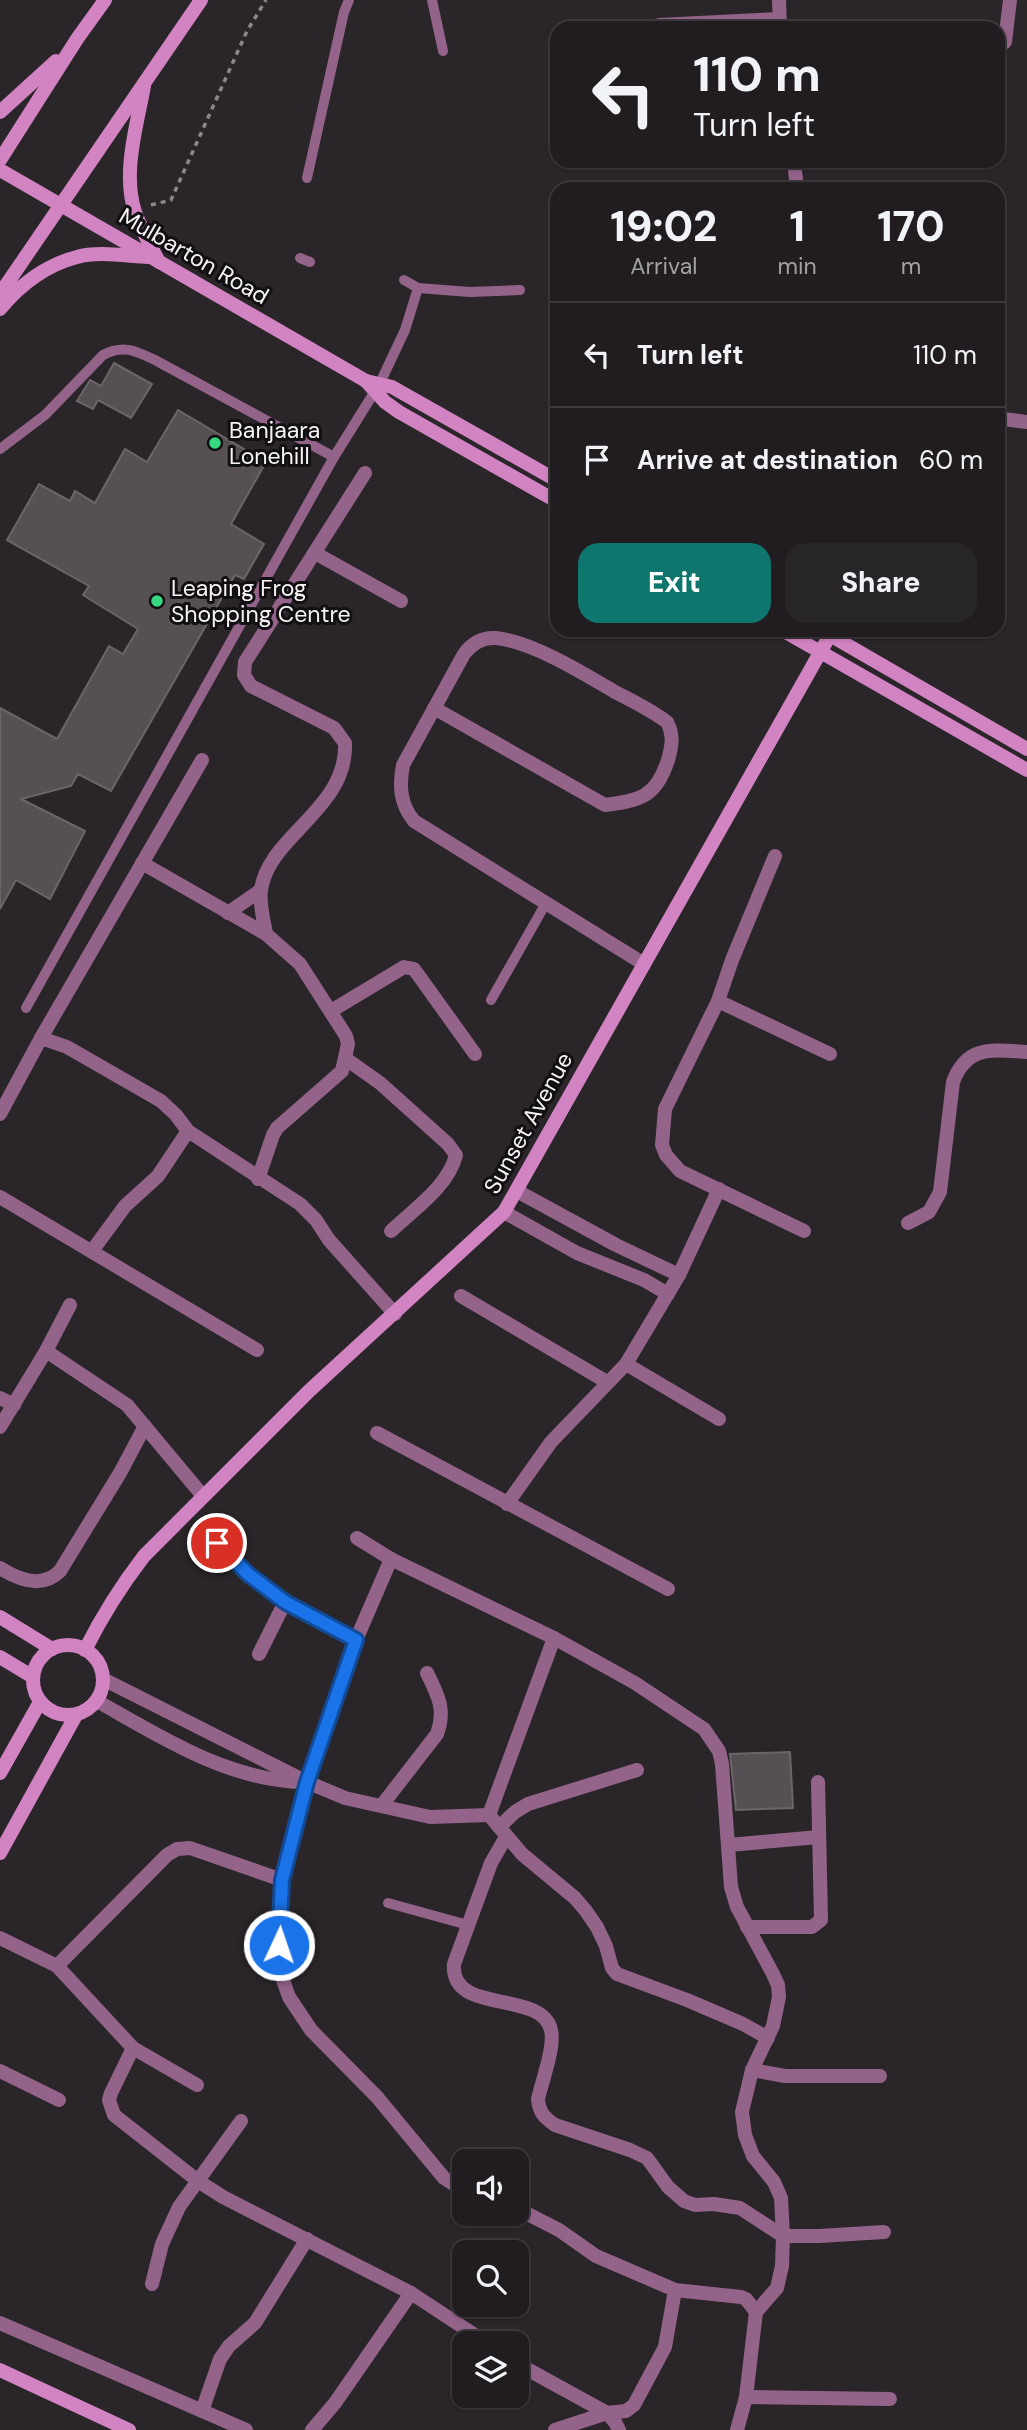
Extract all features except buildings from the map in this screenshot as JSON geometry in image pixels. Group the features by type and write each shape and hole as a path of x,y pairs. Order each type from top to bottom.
{"street":[{"path":"0,160 77,39 106,0"},
{"path":"0,293 201,0"},
{"path":"779,0 780,21"},
{"path":"1005,42 1010,0"},
{"path":"0,112 37,80 77,39"},
{"path":"0,309 17,289 48,269 77,257 91,255 154,260 134,210 130,187 131,163 144,81"},
{"name":"Mulbarton Road","path":"0,170 374,385 415,399 550,477"},
{"name":"Mulbarton Road","path":"374,385 399,412 550,498"},
{"path":"1005,419 1027,422"},
{"path":"266,934 261,890 268,870 279,853 323,805 342,769 345,743 334,727 251,686 244,675 245,662 365,473"},
{"path":"316,553 401,601"},
{"path":"794,637 1027,770"},
{"name":"Sunset Avenue","path":"85,1650 123,1582 144,1556 309,1391 504,1212 820,652 824,637"},
{"path":"835,637 1027,750"},
{"path":"434,708 605,805 632,802 654,789 662,779 673,745 671,729 667,722 573,668 523,645 496,638 474,642 468,648 434,708 403,765 400,779 404,808 414,821 644,964"},
{"path":"0,1114 202,760"},
{"path":"775,856 718,1001 665,1110 662,1132 666,1155 680,1171 804,1231"},
{"path":"142,863 266,934 300,964 346,1036 348,1044 342,1070 277,1128 258,1179"},
{"path":"228,913 261,890"},
{"path":"331,1011 404,967 409,967 414,969 475,1054"},
{"path":"718,1001 830,1054"},
{"path":"41,1038 67,1047 161,1101 188,1131 258,1179 300,1203 395,1314"},
{"path":"908,1223 929,1212 940,1192 953,1082 957,1070 973,1055 985,1050 1027,1052"},
{"path":"346,1059 380,1083 449,1144 456,1155 453,1166 442,1183 391,1231"},
{"path":"92,1251 125,1206 158,1176 188,1131"},
{"path":"507,1504 551,1442 626,1364 679,1275 719,1189"},
{"path":"517,1191 616,1245 679,1275"},
{"path":"0,1197 257,1350"},
{"path":"504,1212 577,1253 644,1280 668,1294"},
{"path":"461,1296 607,1382"},
{"path":"0,1427 70,1305"},
{"path":"46,1351 127,1405 203,1496"},
{"path":"626,1364 719,1419"},
{"path":"0,1398 14,1405"},
{"path":"0,1568 29,1582 48,1579 60,1571 120,1473 145,1426"},
{"path":"377,1433 668,1589"},
{"path":"357,1538 391,1559 554,1638 635,1683 704,1729 719,1751 731,1887 737,1907 778,1985 779,1997 768,2038 752,2070 742,2112 745,2135 753,2156 774,2182 781,2198 782,2266 777,2288 756,2312 746,2397 737,2430"},
{"path":"217,1543 248,1574 285,1602 356,1640"},
{"path":"391,1559 356,1640 307,1782 282,1880 278,1966 289,1997 311,2030 377,2097 444,2178 452,2183"},
{"path":"259,1654 285,1602"},
{"path":"0,1617 52,1649"},
{"path":"489,1815 554,1638"},
{"path":"68,1645 85,1650 98,1662 103,1679 102,1691 97,1701 84,1712 76,1715 56,1714 40,1702 35,1694 33,1677 39,1660 52,1649 68,1645"},
{"path":"0,1657 33,1677"},
{"path":"382,1805 437,1734 442,1722 441,1702 426,1673"},
{"path":"103,1679 307,1782 345,1798 430,1817 489,1815"},
{"path":"97,1701 179,1747 230,1769 278,1781 307,1782"},
{"path":"0,1773 40,1702"},
{"path":"0,1853 76,1715"},
{"path":"636,1770 528,1804 515,1812 503,1832 454,1964 453,1974 457,1984 471,1993 537,2012 549,2024 551,2043 538,2099 538,2106 544,2118 555,2125 646,2158 668,2187 684,2201 695,2205 714,2204 740,2208 783,2236 884,2232"},
{"path":"747,1927 812,1927 821,1920 818,1782"},
{"path":"489,1815 522,1854 580,1904 597,1927 612,1968 617,1974 687,2000 768,2038"},
{"path":"729,1845 819,1837"},
{"path":"57,1966 167,1855 177,1849 190,1849 282,1880"},
{"path":"0,1938 57,1966 133,2048 197,2085"},
{"path":"133,2048 110,2093 109,2100 114,2115 198,2181 223,2197 411,2293 469,2331"},
{"path":"752,2070 785,2076 880,2076"},
{"path":"0,2071 59,2100"},
{"path":"152,2284 162,2244 179,2207 241,2121"},
{"path":"529,2215 559,2230 596,2256 675,2290 741,2297 746,2299 756,2312"},
{"path":"202,2411 220,2360 229,2346 255,2323 307,2239"},
{"path":"555,2430 607,2413 626,2411 639,2397 665,2347 675,2290"},
{"path":"312,2430 335,2403 411,2293"},
{"path":"0,2323 246,2430"},
{"path":"529,2369 607,2413 620,2430"},
{"path":"0,2370 129,2430"},
{"path":"746,2397 890,2399"}],"lane":[{"path":"307,178 344,12 349,0"},
{"path":"432,0 443,51"},
{"path":"404,280 418,288 471,292 520,290"},
{"path":"26,1008 405,330 418,288"},
{"path":"0,449 45,415 103,355 113,349 123,348 133,349 155,360 334,457"},
{"path":"491,1000 546,903"},
{"path":"388,1903 468,1925"}],"path":[{"path":"134,210 171,200 247,31 266,0"}],"place":[{"name":"Banjaara Lonehill","path":"215,443"},
{"name":"Leaping Frog Shopping Centre","path":"157,601"}],"route":[{"path":"217,1543 248,1574 285,1602 356,1640 307,1782 282,1880 279,1945"}]}
